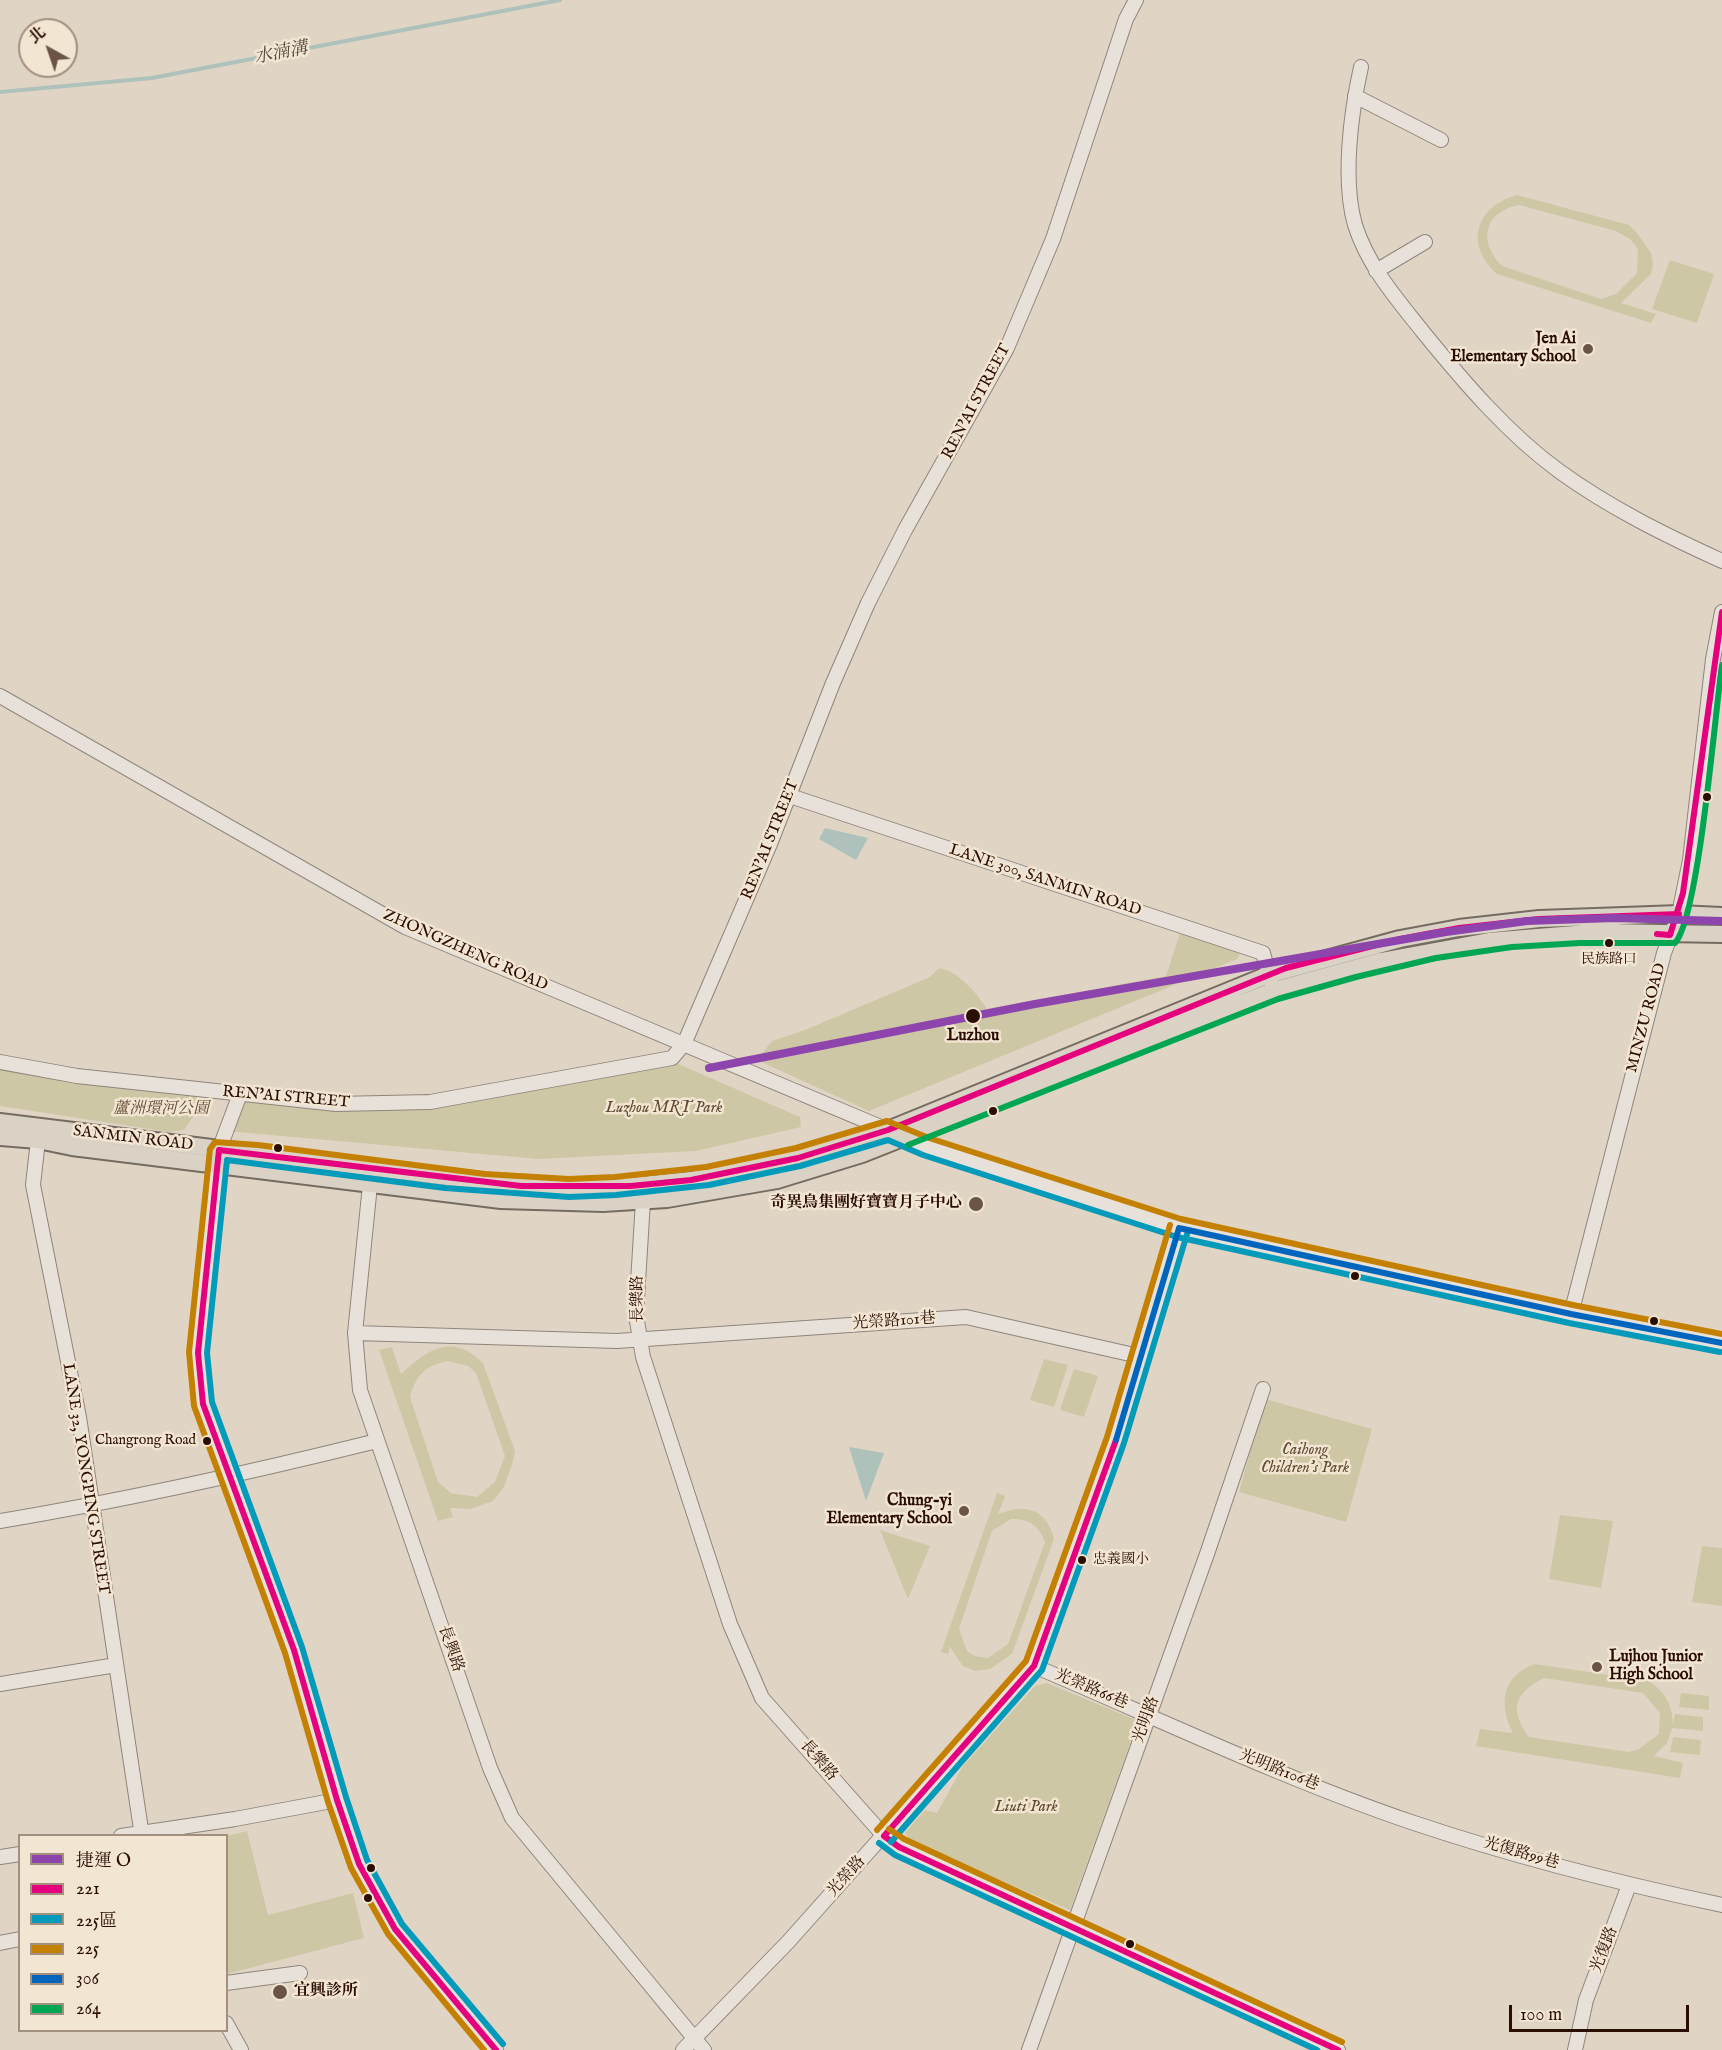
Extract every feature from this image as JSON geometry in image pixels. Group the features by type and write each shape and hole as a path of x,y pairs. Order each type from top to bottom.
{"main road":[{"name":"SANMIN ROAD","path":"6,1130 39,1133 72,1146 218,1157 521,1186 631,1186 691,1180 764,1166 888,1130 1271,982 1400,939 1459,928 1539,919 1722,916"},
{"name":"SANMIN ROAD","path":"218,1157 370,1185 530,1202 667,1199 777,1180 862,1154 1271,982 1489,941 1602,932 1722,934"}],"street":[{"name":"REN'AI STREET","path":"0,1062 77,1076 336,1104 429,1102 672,1058 684,1044 790,796 832,683 868,603 905,530 951,453 1007,348 1053,239 1126,18 1136,0"},
{"path":"1361,67 1355,96 1348,160 1355,224 1376,271 1459,376 1530,448 1568,477 1656,531 1722,561"},
{"path":"1355,96 1441,140"},
{"path":"1376,271 1425,242"},
{"name":"MINZU ROAD","path":"1571,1314 1670,934 1679,915 1690,860 1713,659 1722,612"},
{"name":"ZHONGZHENG ROAD","path":"0,696 405,927 905,1137"},
{"name":"LANE 300, SANMIN ROAD","path":"790,796 1263,953 1271,982"},
{"path":"240,1094 218,1157 198,1353 203,1404 294,1650 337,1800 359,1864 395,1929 496,2050"},
{"name":"LANE 32, YONGPING STREET","path":"39,1133 33,1185 93,1506 102,1587 141,1834"},
{"path":"905,1137 1179,1228 1571,1314 1722,1343"},
{"name":"長興路","path":"370,1185 355,1333 360,1390 490,1768 512,1818 699,2045"},
{"name":"長樂路","path":"643,1201 636,1316 643,1357 730,1624 762,1698 884,1836 899,1847 1338,2050"},
{"name":"光榮路","path":"683,2050 699,2045 1034,1666 1116,1440 1143,1358 1179,1228"},
{"name":"光榮路101巷","path":"355,1333 640,1340 966,1317 1143,1358"},
{"name":"光明路","path":"1029,2050 1263,1389"},
{"path":"0,1521 93,1506 229,1478 377,1441"},
{"path":"0,1684 116,1665"},
{"name":"光榮路66巷","path":"1034,1666 1149,1715"},
{"name":"光明路106巷","path":"1149,1715 1287,1776 1412,1822"},
{"path":"141,1834 337,1800"},
{"name":"光復路99巷","path":"1412,1822 1629,1886 1722,1905"},
{"path":"0,1857 18,1854"},
{"name":"光復路","path":"1575,2050 1586,2000 1629,1886"},
{"path":"0,1943 18,1940"},
{"path":"228,1983 300,1972"},
{"path":"228,2027 241,2050"}],"green space":[{"path":"1517,195 1629,225 1651,253 1653,264 1651,274 1621,303 1656,314 1651,323 1497,274 1487,263 1478,239 1483,218 1491,208","holes":["1519,205 1616,231 1630,239 1638,249 1637,273 1616,294 1601,299 1502,266 1494,257 1487,238 1491,221 1498,214"]},
{"path":"1670,260 1714,274 1697,323 1652,309"},
{"path":"1180,933 1240,952 1237,959 869,1111 757,1060 772,1041 805,1030 930,977 939,968 960,978 987,1009 1166,976"},
{"name":"Luzhou MRT Park","path":"676,1063 800,1117 801,1127 696,1151 538,1159 226,1131 240,1094 427,1107"},
{"name":"蘆洲環河公園","path":"0,1067 196,1095 201,1106 184,1130 169,1132 0,1106"},
{"path":"392,1347 401,1374 420,1358 440,1348 461,1348 483,1363 515,1451 504,1487 493,1501 471,1509 450,1508 453,1517 438,1521 379,1350","holes":["448,1361 468,1366 476,1373 505,1456 495,1482 477,1497 451,1493 438,1482 410,1397 415,1383 428,1368"]},
{"path":"1044,1359 1068,1365 1054,1407 1030,1400"},
{"path":"1074,1369 1098,1376 1084,1417 1060,1410"},
{"name":"Caihong Children's Park","path":"1265,1399 1372,1429 1346,1522 1239,1492"},
{"path":"997,1493 1005,1496 998,1514 1025,1509 1040,1514 1046,1520 1054,1539 1012,1654 990,1669 975,1671 963,1666 950,1647 948,1654 941,1652","holes":["1011,1519 1018,1519 1036,1527 1045,1542 1008,1644 988,1658 975,1656 967,1651 959,1629 992,1531"]},
{"path":"1560,1515 1613,1521 1601,1588 1549,1579"},
{"path":"880,1530 930,1546 908,1599"},
{"path":"1702,1546 1722,1548 1722,1606 1692,1602"},
{"path":"1535,1664 1649,1681 1667,1700 1673,1724 1675,1714 1703,1717 1703,1731 1672,1728 1667,1743 1654,1756 1683,1763 1680,1778 1476,1746 1480,1729 1513,1733 1505,1712 1506,1692 1516,1675","holes":["1544,1678 1643,1693 1660,1713 1659,1734 1639,1749 1629,1752 1529,1737 1517,1710 1521,1696 1526,1690"]},
{"name":"Liuti Park","path":"1047,1683 1138,1721 1070,1910 911,1842 905,1833 925,1810 937,1813 963,1766 1035,1686"},
{"path":"1681,1693 1709,1696 1709,1710 1679,1707"},
{"path":"1673,1737 1701,1740 1700,1755 1670,1752"},
{"path":"247,1831 268,1915 353,1893 364,1938 228,1974 228,1836"}],"shaded area":[{"path":"825,828 868,838 856,860 819,839"},
{"path":"849,1447 884,1453 866,1501"}],"waterway":[{"name":"水湳溝","path":"0,92 152,78 560,0"}],"metro line":[{"name":"O","path":"709,1068 1035,1004 1446,932 1527,921 1614,918 1722,921"}],"transit line":[{"name":"221","path":"1657,934 1670,935 1683,893 1722,612"},
{"name":"264","path":"908,1145 1278,999 1356,977 1436,958 1512,947 1580,943 1675,943 1684,926 1699,856 1722,665"},
{"name":"221","path":"496,2050 395,1929 359,1864 337,1800 294,1650 203,1404 198,1353 219,1150 521,1186 631,1186 691,1180 798,1158 888,1130 1286,968 1400,939 1459,928 1539,919 1679,914"},
{"name":"225","path":"484,2050 388,1934 351,1868 328,1802 285,1653 194,1406 189,1352 210,1149 215,1142 258,1145 485,1174 569,1179 615,1177 706,1167 796,1148 887,1121 929,1138 1181,1219 1573,1305 1722,1334"},
{"name":"225區","path":"503,2044 402,1924 367,1860 302,1647 212,1402 207,1353 227,1160 445,1188 569,1197 616,1195 709,1185 800,1166 888,1140 923,1155 1177,1237 1569,1323 1720,1352"},
{"name":"225","path":"877,1830 1026,1661 1107,1437 1170,1225"},
{"name":"306","path":"1179,1228 1571,1314 1722,1343"},
{"name":"306","path":"1116,1440 1179,1228"},
{"name":"225區","path":"891,1842 1042,1670 1124,1443 1188,1231"},
{"name":"221","path":"884,1836 1034,1666 1116,1440"},
{"name":"225","path":"889,1829 904,1839 1342,2042"},
{"name":"221","path":"884,1836 899,1847 1338,2050"},
{"name":"225區","path":"879,1843 895,1855 1317,2050"}],"place":[{"name":"Jen Ai Elementary School","path":"1588,349"},
{"name":"民族路口","path":"1609,943"},
{"name":"Luzhou","path":"973,1016"},
{"name":"奇異鳥集團好寶寶月子中心","path":"976,1204"},
{"name":"Changrong Road","path":"207,1441"},
{"name":"Chung-yi Elementary School","path":"964,1511"},
{"name":"忠義國小","path":"1082,1560"},
{"name":"Lujhou Junior High School","path":"1597,1667"},
{"name":"宜興診所","path":"280,1992"}]}
